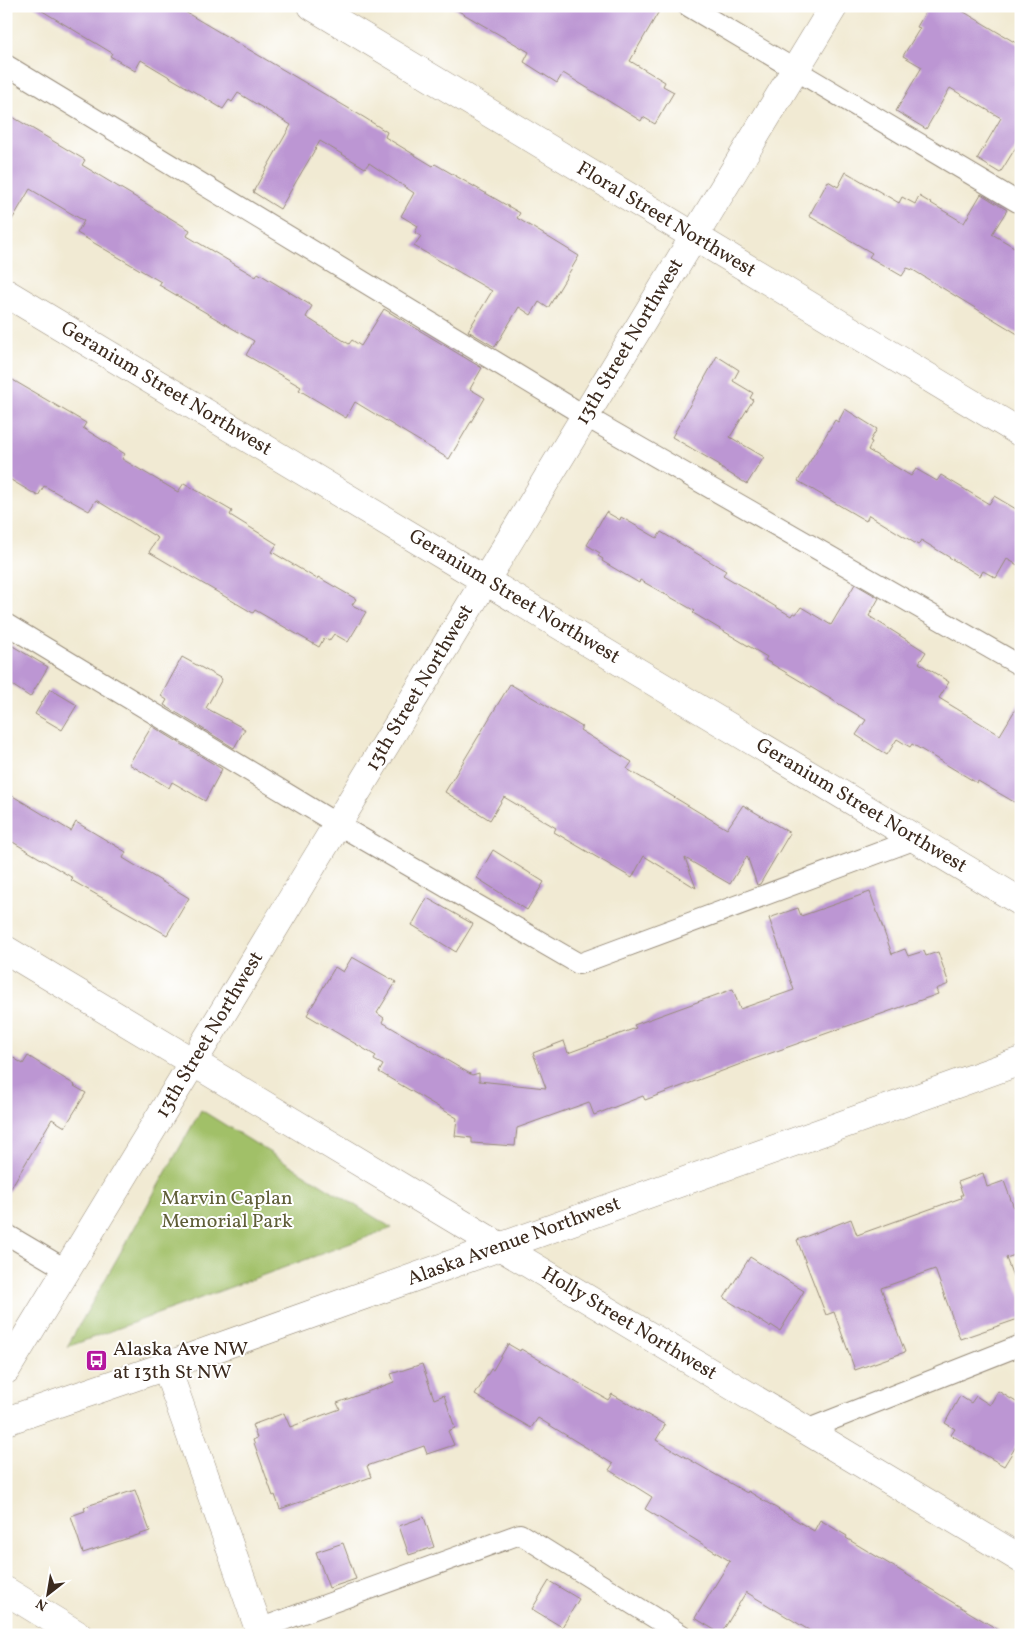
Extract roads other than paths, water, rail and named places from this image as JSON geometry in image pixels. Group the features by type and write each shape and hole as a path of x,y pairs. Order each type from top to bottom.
{"street":[{"name":"Floral Street Northwest","path":"312,6 1021,433"},
{"name":"13th Street Northwest","path":"6,1370 834,6"},
{"name":"Geranium Street Northwest","path":"6,293 1021,902"},
{"name":"Holly Street Northwest","path":"6,950 1021,1559"},
{"name":"Alaska Avenue Northwest","path":"6,1421 166,1366 1021,1061"},
{"path":"166,1366 260,1632"},
{"path":"6,1591 78,1635"}],"lane":[{"path":"688,6 1021,204"},
{"path":"6,65 586,416 1021,666"},
{"path":"6,624 337,824 579,964 916,839"},
{"path":"6,1234 67,1270"},
{"path":"806,1430 1021,1345"},
{"path":"260,1632 520,1534 682,1635"}],"place":[{"name":"Alaska Ave NW at 13th St NW","path":"97,1361"}],"park label":[{"name":"Marvin Caplan Memorial Park","path":"227,1210"}]}
